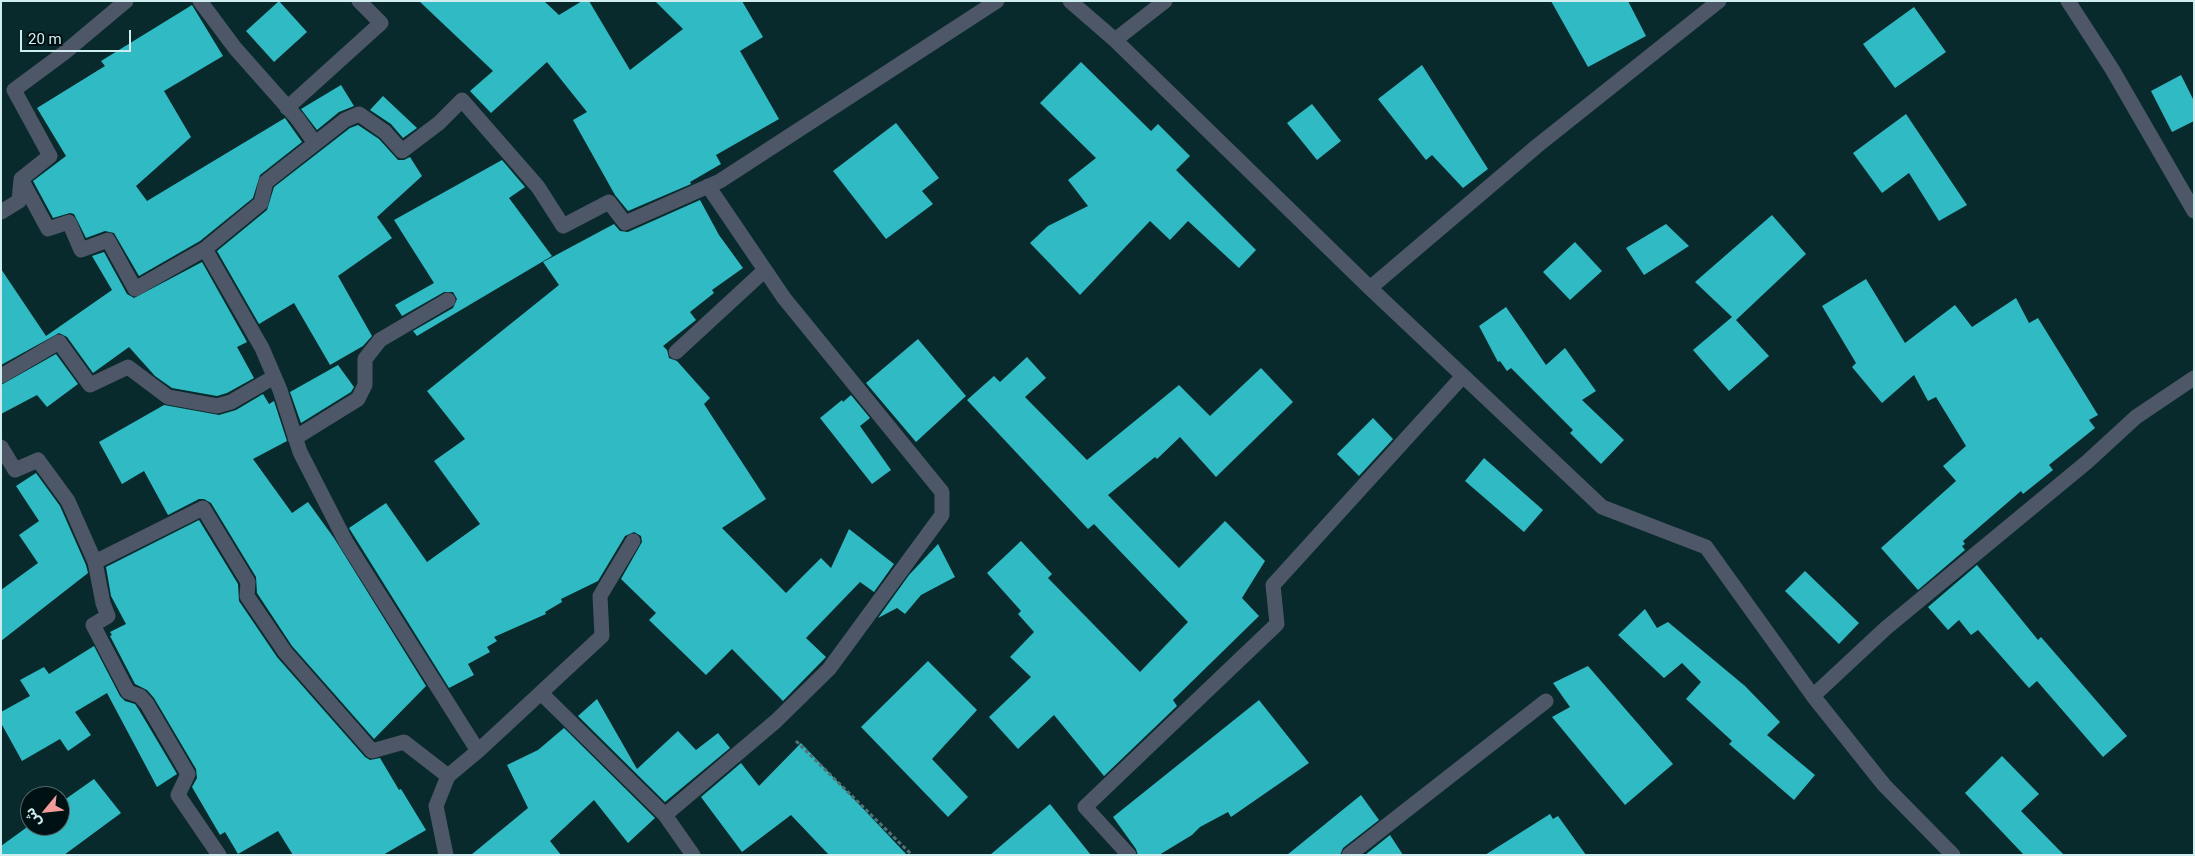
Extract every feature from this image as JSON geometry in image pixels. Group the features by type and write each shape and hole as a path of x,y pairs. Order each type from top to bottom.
{"street":[{"path":"1,212 18,201 21,179 50,156 14,90 126,1"},
{"path":"200,1 235,48 316,143"},
{"path":"288,108 381,23 359,1"},
{"path":"21,179 48,229 69,222 81,250 108,240 135,289 205,249 261,203 266,182 345,120 359,114 384,132 402,151 439,123 462,100 538,187 563,226 609,202 625,223 720,181 997,1"},
{"path":"1070,1 1115,40 1370,288 1602,507 1706,547 1813,696 1884,786 1952,855"},
{"path":"1115,40 1165,1"},
{"path":"1370,288 1537,146 1719,1"},
{"path":"2068,1 2112,69 2194,211"},
{"path":"665,814 776,721 829,669 942,515 942,492 784,298 708,186"},
{"path":"205,249 258,341 274,377 300,452 346,542 478,751"},
{"path":"676,352 765,270"},
{"path":"295,438 358,399 365,385 365,359 380,340 448,300"},
{"path":"1,376 59,342 90,385 128,367 168,397 218,406 231,402 274,377"},
{"path":"1129,855 1085,808 1277,624 1273,585 1463,376"},
{"path":"1813,696 1886,628 2087,462 2136,417 2194,378"},
{"path":"1,447 15,470 38,460 68,500 95,562 102,603 108,616 93,625 128,692 140,696 147,704 188,774 178,795 218,855"},
{"path":"95,562 203,508 248,582 247,596 285,652 372,751 404,742 448,776"},
{"path":"446,855 436,806 448,776 478,751 602,636 600,596 633,541"},
{"path":"541,693 665,814 693,855"},
{"path":"1349,855 1546,701"}],"path":[{"path":"776,721 912,855"}],"building":[{"path":"279,1 307,32 274,62 246,31"},
{"path":"419,1 544,1 559,15 582,1 589,1 630,70 683,29 655,1 742,1 763,37 740,51 779,119 716,155 721,164 690,182 691,184 628,211 615,195 573,120 587,112 547,62 491,113 470,91 493,71"},
{"path":"1551,1 1628,1 1646,36 1588,67"},
{"path":"192,5 223,56 164,91 191,137 136,186 147,201 285,118 302,142 260,175 253,198 200,241 139,276 114,233 105,231 86,238 74,214 70,213 53,218 33,181 66,156 37,108 105,66 101,61"},
{"path":"1914,7 1946,52 1895,88 1863,44"},
{"path":"1081,62 1151,131 1158,124 1190,156 1176,170 1256,250 1239,268 1188,221 1170,240 1150,221 1080,295 1030,243 1048,226 1088,206 1068,180 1096,158 1040,103"},
{"path":"1422,65 1488,169 1463,188 1432,155 1426,160 1378,99"},
{"path":"2181,75 2194,101 2194,121 2172,132 2151,91"},
{"path":"341,85 354,106 339,112 317,130 301,109"},
{"path":"383,96 417,128 403,138 391,124 370,110"},
{"path":"1312,104 1341,141 1317,160 1287,123"},
{"path":"1906,114 1967,205 1939,221 1909,173 1882,193 1853,153"},
{"path":"896,123 939,178 922,191 933,204 886,239 833,171"},
{"path":"358,125 379,139 398,160 410,157 422,176 377,217 392,238 338,276 372,336 363,346 330,365 294,303 259,324 217,251 267,210 274,187 350,128"},
{"path":"502,160 525,187 509,198 552,256 417,336 413,331 453,308 457,299 453,292 444,292 402,316 395,305 434,283 394,220"},
{"path":"700,200 719,235 743,268 712,290 714,293 690,312 696,320 663,346 667,350 669,358 677,361 710,398 704,404 766,499 722,528 786,593 821,558 831,568 849,529 894,564 874,592 860,582 806,638 826,657 783,701 732,649 706,675 649,620 656,613 621,579 642,542 641,536 634,532 625,536 598,581 561,599 562,602 545,612 546,614 494,637 497,641 487,647 490,652 468,664 474,675 449,688 349,528 386,503 427,562 480,524 434,461 465,439 427,391 559,285 543,262 614,224 620,231 628,232"},
{"path":"1772,215 1806,254 1736,320 1769,356 1729,391 1693,350 1732,317 1695,282"},
{"path":"1666,224 1689,246 1644,275 1626,248"},
{"path":"1575,242 1602,271 1570,300 1543,272"},
{"path":"104,252 127,294 134,298 202,262 247,342 237,347 254,378 227,393 217,396 172,388 155,376 129,347 93,373 67,337 59,333 1,365 1,269 46,336 112,290 92,256"},
{"path":"1866,279 1905,343 1955,305 1972,327 2016,298 2029,323 2038,318 2098,415 2089,420 2095,428 2049,465 2053,470 2023,494 2021,491 1963,541 1965,544 1962,546 1965,550 1918,590 1881,548 1956,481 1943,466 1966,446 1936,397 1928,401 1914,375 1882,403 1852,367 1856,363 1822,306"},
{"path":"1506,307 1546,365 1565,348 1596,391 1582,400 1624,440 1601,464 1570,433 1573,430 1511,368 1507,371 1500,361 1498,362 1479,326"},
{"path":"918,339 966,396 916,442 866,383"},
{"path":"56,354 78,384 47,407 37,395 1,414 1,385"},
{"path":"1027,357 1046,378 1025,397 1087,460 1179,385 1210,416 1261,368 1293,402 1216,477 1180,437 1157,459 1155,457 1108,495 1179,568 1225,521 1265,561 1242,598 1259,616 1173,700 1177,706 1104,776 1054,715 1018,749 989,717 1031,677 1010,657 1034,632 1018,614 1021,611 987,573 1021,541 1052,574 1048,578 1140,672 1188,622 1094,524 1088,529 967,400 994,376 1000,382"},
{"path":"338,365 354,387 351,392 301,423 290,392"},
{"path":"263,394 269,404 274,401 287,441 253,459 292,513 308,502 334,538 426,686 374,739 292,646 257,593 256,577 211,503 204,499 199,499 168,515 144,471 122,484 99,442 164,405 219,415 236,410"},
{"path":"851,395 870,418 860,426 891,470 872,484 820,418"},
{"path":"1373,418 1393,439 1359,476 1337,454"},
{"path":"1484,458 1543,510 1524,532 1465,481"},
{"path":"36,473 60,506 88,573 1,641 1,590 38,563 19,535 39,521 16,486"},
{"path":"199,520 238,584 239,601 277,657 365,757 370,760 380,758 426,830 383,855 293,855 278,831 238,854 225,832 220,835 192,787 197,778 196,769 154,698 147,690 135,684 110,636 112,635 110,632 126,624 111,596 106,567"},
{"path":"938,544 955,577 921,595 905,614 897,608 878,618 909,575"},
{"path":"1977,565 2038,640 2041,637 2127,736 2103,757 2037,681 2029,688 1978,630 1971,635 1959,620 1948,630 1928,607"},
{"path":"1805,571 1859,623 1839,644 1785,591"},
{"path":"1645,609 1657,628 1668,622 1745,686 1780,722 1767,735 1815,775 1794,800 1729,744 1732,741 1686,699 1701,682 1682,663 1664,678 1618,635"},
{"path":"94,646 120,696 125,701 135,704 177,774 157,787 107,693 75,712 91,735 68,751 60,739 22,761 1,723 1,712 30,696 20,680 44,667 49,674"},
{"path":"928,661 977,710 932,759 968,797 948,817 861,727"},
{"path":"1588,666 1673,764 1625,805 1552,717 1570,707 1553,683"},
{"path":"597,699 637,769 678,731 696,750 718,733 730,748 665,802 578,716"},
{"path":"1259,700 1309,763 1231,817 1228,812 1200,827 1192,835 1159,855 1138,855 1136,849 1113,817"},
{"path":"564,728 655,818 628,843 594,800 550,841 561,855 471,855 528,808 507,765 538,750"},
{"path":"801,743 907,855 829,855 791,815 742,852 701,797 741,763 759,786"},
{"path":"2002,756 2039,794 2021,811 2064,855 2024,855 1965,793"},
{"path":"94,779 121,813 64,855 1,855 1,846 20,832 20,836 70,836 70,796"},
{"path":"1361,795 1379,820 1343,848 1340,855 1287,855"},
{"path":"1050,804 1091,855 990,855"},
{"path":"1550,814 1553,819 1558,816 1586,855 1485,855"},
{"path":"1390,835 1403,855 1365,855"}]}
